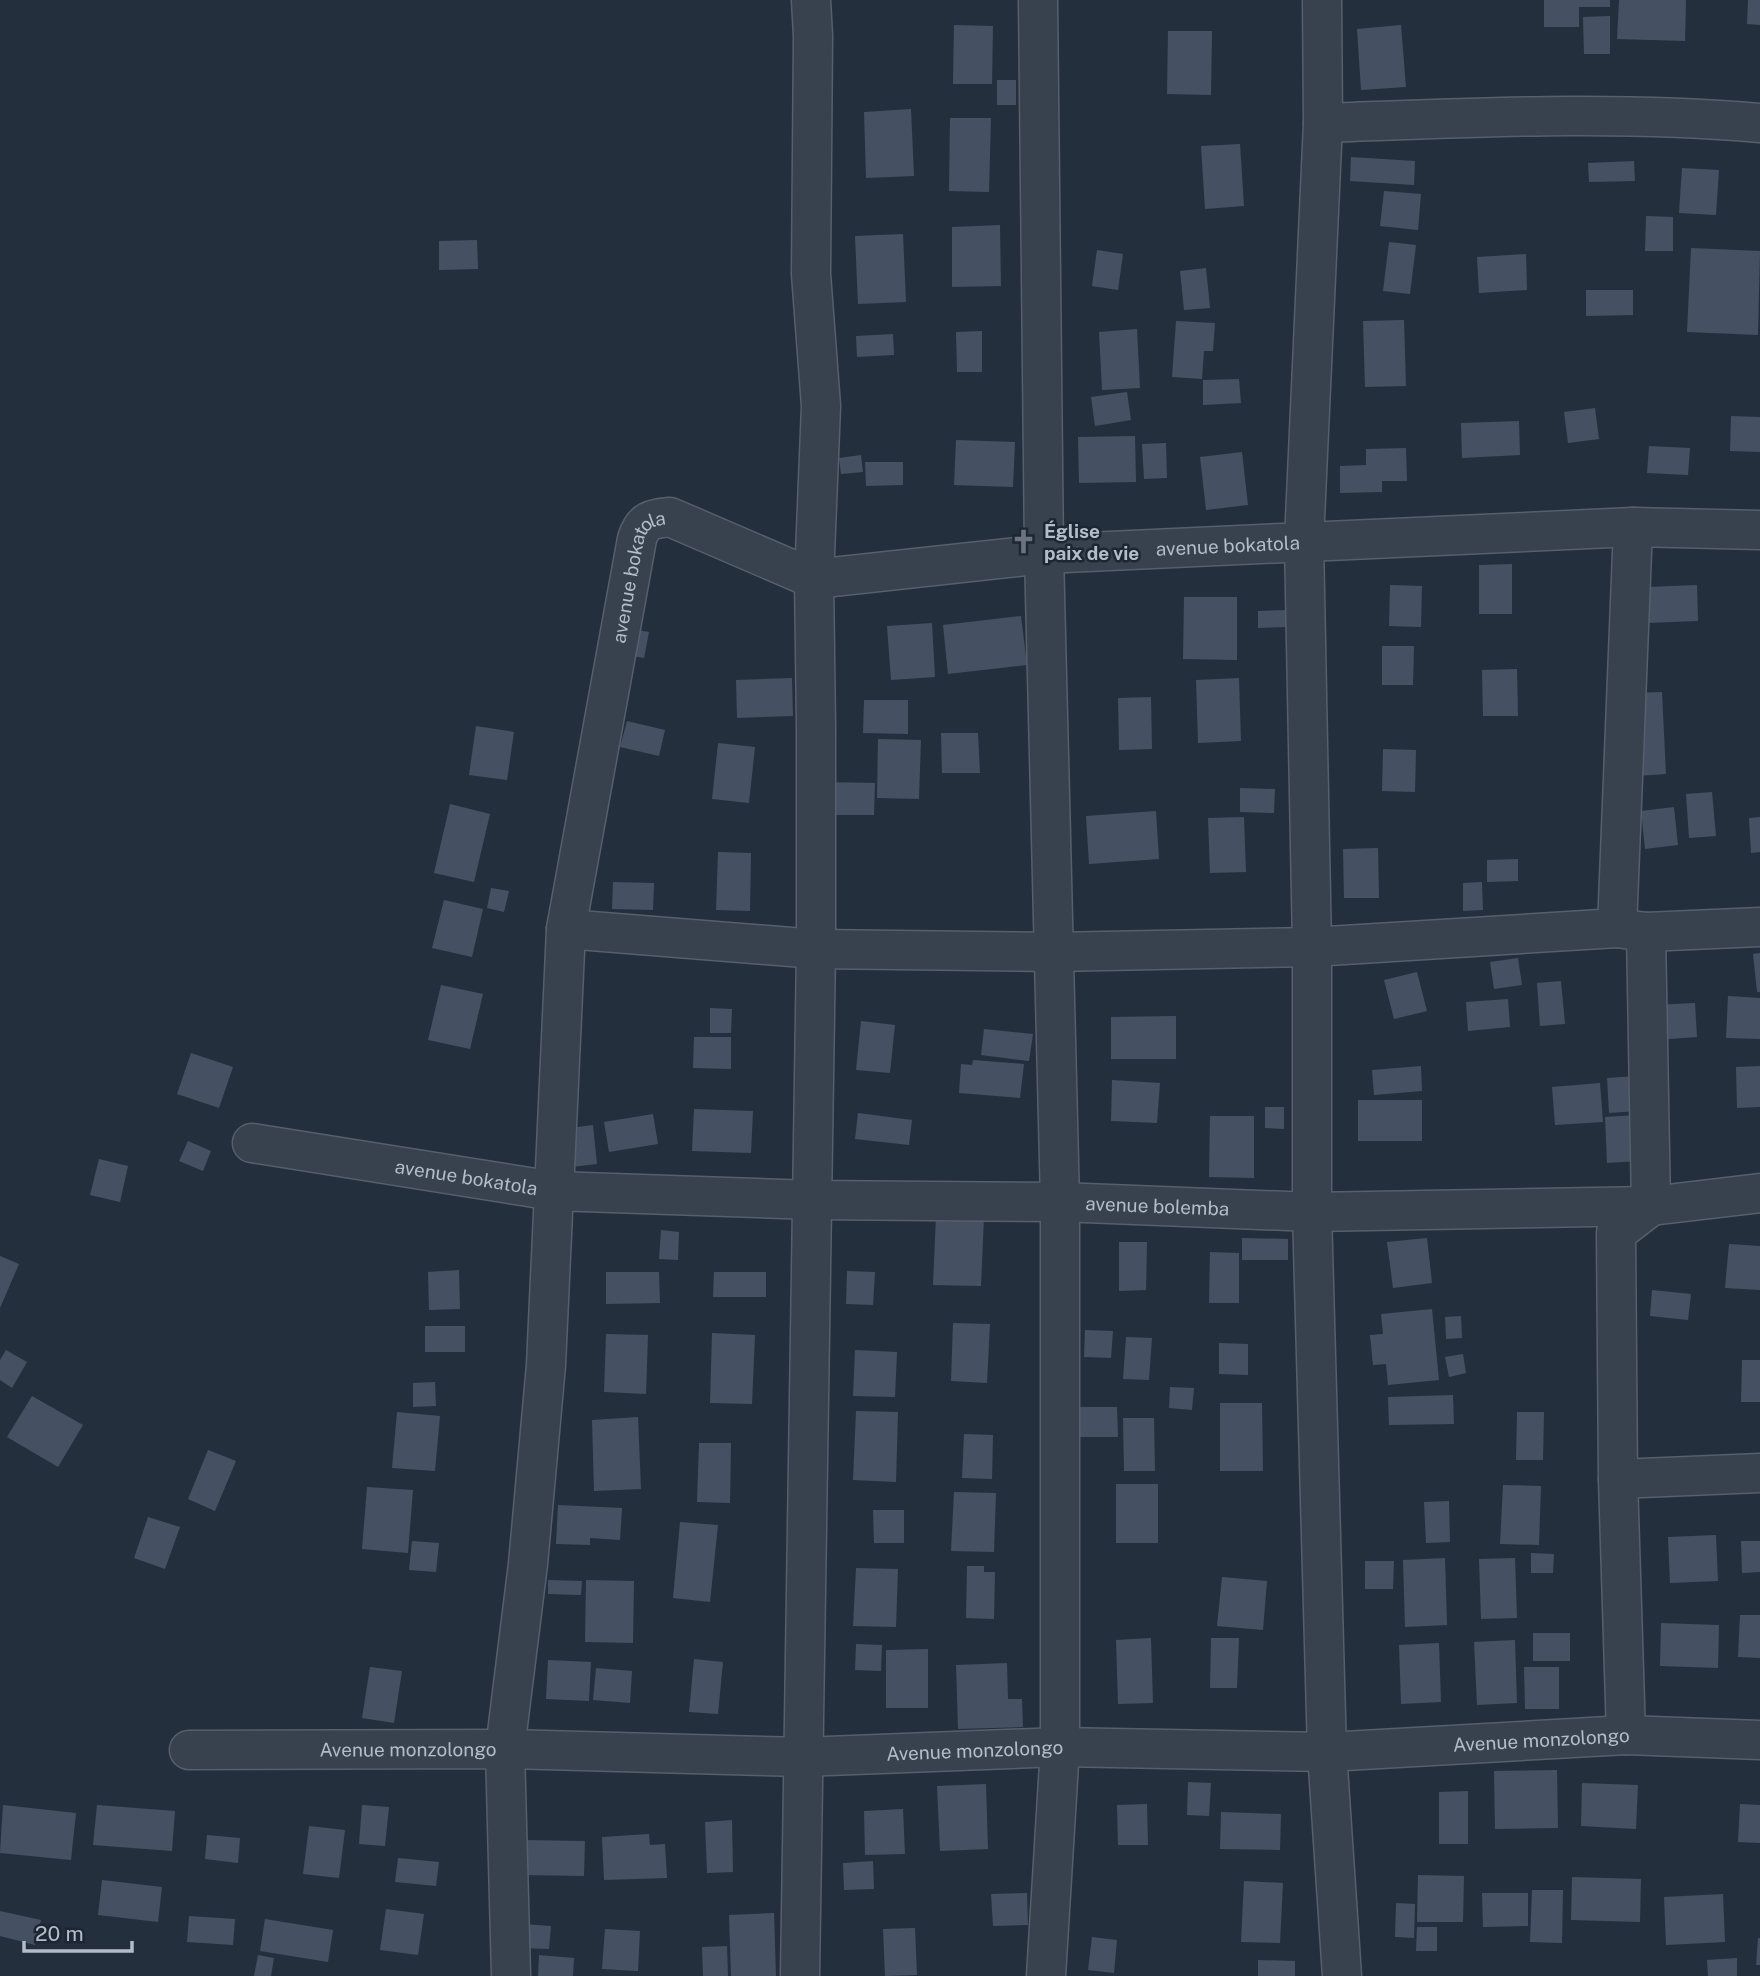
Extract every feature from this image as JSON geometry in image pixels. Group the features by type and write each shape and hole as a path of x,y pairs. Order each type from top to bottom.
{"street":[{"path":"800,1976 816,949 814,579 821,406 811,274 811,0"},
{"path":"1038,0 1044,554 1060,1202 1060,1747 1046,1976"},
{"path":"1322,0 1323,123 1304,541 1312,947 1312,1212 1327,1752 1342,1976"},
{"path":"1323,123 1547,115 1760,123"},
{"name":"avenue bokatola","path":"252,1143 554,1191 566,929 637,539 641,527 653,519 670,517 814,579 1044,554 1633,527 1760,530"},
{"path":"1626,1735 1618,1479 1616,1233 1651,1206 1631,930 1633,527"},
{"path":"566,929 816,949 1053,952 1312,947 1631,930 1760,927"},
{"path":"510,1976 505,1749 528,1564 546,1365 554,1191"},
{"name":"avenue bolemba","path":"554,1191 812,1200 1060,1202 1312,1212 1651,1206 1760,1193"},
{"path":"1618,1479 1760,1473"},
{"name":"Avenue monzolongo","path":"189,1749 505,1749 802,1757 1060,1747 1327,1752 1626,1735 1760,1740"}],"building":[{"path":"1544,0 1610,0 1610,7 1579,7 1579,27 1544,27"},
{"path":"1619,0 1686,0 1685,41 1617,39"},
{"path":"1748,0 1760,0 1760,25 1747,24"},
{"path":"1610,16 1610,54 1584,54 1583,17"},
{"path":"954,25 993,26 992,84 953,84"},
{"path":"1401,25 1406,87 1361,90 1357,29"},
{"path":"1168,31 1212,31 1211,95 1167,94"},
{"path":"997,80 1016,80 1016,105 997,105"},
{"path":"911,109 914,176 866,178 864,112"},
{"path":"950,118 991,118 989,192 949,191"},
{"path":"1240,144 1244,206 1205,209 1201,146"},
{"path":"1351,157 1415,161 1414,185 1350,181"},
{"path":"1634,161 1635,181 1589,182 1588,163"},
{"path":"1682,168 1719,170 1716,215 1679,213"},
{"path":"1384,191 1421,194 1418,230 1380,226"},
{"path":"1646,216 1673,217 1673,251 1645,251"},
{"path":"1000,225 1001,286 952,287 952,227"},
{"path":"903,234 906,302 858,304 855,236"},
{"path":"477,240 478,269 439,270 439,241"},
{"path":"1389,242 1416,245 1410,294 1383,291"},
{"path":"1691,248 1760,251 1758,335 1687,332"},
{"path":"1097,250 1123,254 1118,290 1092,286"},
{"path":"1526,254 1527,290 1479,293 1477,257"},
{"path":"1206,268 1210,308 1184,310 1180,271"},
{"path":"1586,290 1633,290 1633,315 1586,316"},
{"path":"1404,320 1406,386 1365,387 1363,321"},
{"path":"1176,321 1215,323 1213,351 1204,351 1202,379 1172,377"},
{"path":"1137,329 1140,388 1102,390 1099,332"},
{"path":"982,331 982,372 957,372 956,332"},
{"path":"893,334 894,355 857,357 856,336"},
{"path":"1239,379 1241,403 1203,405 1203,380"},
{"path":"1127,392 1131,420 1095,426 1091,397"},
{"path":"1595,408 1599,439 1568,443 1564,412"},
{"path":"1731,416 1760,417 1760,452 1730,451"},
{"path":"1519,421 1520,455 1462,458 1461,423"},
{"path":"1135,436 1136,482 1079,483 1078,437"},
{"path":"956,440 1015,442 1013,487 954,485"},
{"path":"1166,443 1167,478 1144,479 1142,444"},
{"path":"1649,446 1690,448 1688,475 1647,473"},
{"path":"1406,448 1407,481 1382,481 1382,492 1340,493 1340,466 1366,465 1366,449"},
{"path":"1242,452 1248,505 1206,510 1200,457"},
{"path":"861,455 863,472 841,474 839,458"},
{"path":"865,462 903,462 903,485 866,486"},
{"path":"1512,564 1512,614 1479,614 1479,565"},
{"path":"1390,585 1422,586 1421,627 1389,626"},
{"path":"1697,585 1698,621 1648,623 1646,587"},
{"path":"1184,597 1237,597 1237,660 1183,659"},
{"path":"1288,610 1288,627 1258,628 1258,611"},
{"path":"1021,616 1027,665 948,674 943,625"},
{"path":"932,623 935,677 891,680 887,626"},
{"path":"632,629 649,632 644,658 627,655"},
{"path":"1382,646 1414,646 1413,685 1382,685"},
{"path":"1517,669 1518,716 1483,716 1482,670"},
{"path":"792,678 793,716 737,718 736,680"},
{"path":"1239,678 1241,741 1198,743 1196,680"},
{"path":"1662,692 1666,774 1636,776 1632,693"},
{"path":"1151,697 1152,749 1119,750 1118,698"},
{"path":"864,700 908,700 908,734 863,733"},
{"path":"627,721 665,730 659,756 620,747"},
{"path":"476,726 514,732 507,780 469,775"},
{"path":"941,733 978,733 980,773 942,773"},
{"path":"878,739 921,740 919,799 877,798"},
{"path":"718,743 755,747 749,803 712,799"},
{"path":"1383,749 1416,750 1415,792 1382,791"},
{"path":"827,782 875,783 874,815 826,815"},
{"path":"1240,788 1275,789 1274,813 1240,812"},
{"path":"1712,792 1716,836 1689,838 1686,794"},
{"path":"450,804 490,814 474,882 434,873"},
{"path":"1674,807 1678,845 1645,849 1641,811"},
{"path":"1156,811 1159,859 1089,864 1086,816"},
{"path":"1244,817 1246,872 1210,873 1208,818"},
{"path":"1760,817 1760,852 1751,853 1749,818"},
{"path":"1378,848 1379,898 1344,898 1343,849"},
{"path":"718,852 751,853 750,911 716,910"},
{"path":"1518,859 1518,881 1487,882 1487,860"},
{"path":"613,882 654,883 653,910 612,909"},
{"path":"1482,882 1483,910 1463,911 1463,883"},
{"path":"491,888 509,891 504,912 487,908"},
{"path":"444,900 483,909 472,957 432,948"},
{"path":"1760,953 1760,992 1757,992 1753,954"},
{"path":"1518,958 1522,985 1494,989 1490,962"},
{"path":"1417,972 1427,1011 1394,1019 1384,980"},
{"path":"1561,981 1565,1024 1540,1026 1537,983"},
{"path":"441,985 483,994 470,1049 428,1040"},
{"path":"1728,996 1760,998 1760,1039 1726,1038"},
{"path":"1508,999 1510,1027 1468,1031 1466,1002"},
{"path":"1695,1003 1697,1037 1656,1040 1654,1005"},
{"path":"710,1008 732,1009 731,1033 710,1033"},
{"path":"1176,1016 1176,1059 1111,1059 1111,1017"},
{"path":"861,1021 895,1025 890,1073 856,1070"},
{"path":"984,1029 1033,1034 1029,1061 981,1055"},
{"path":"694,1037 731,1037 731,1069 693,1068"},
{"path":"191,1053 233,1067 219,1108 177,1094"},
{"path":"973,1060 1024,1064 1020,1098 959,1093 961,1064 972,1065"},
{"path":"1421,1066 1422,1091 1374,1095 1372,1070"},
{"path":"1760,1066 1760,1107 1737,1108 1736,1067"},
{"path":"1636,1076 1638,1111 1609,1113 1607,1078"},
{"path":"1112,1080 1160,1083 1157,1123 1111,1121"},
{"path":"1600,1083 1603,1122 1555,1125 1552,1087"},
{"path":"1358,1100 1422,1100 1422,1141 1358,1141"},
{"path":"1265,1107 1284,1107 1284,1129 1265,1128"},
{"path":"694,1109 753,1111 751,1153 692,1151"},
{"path":"858,1113 912,1120 909,1145 855,1139"},
{"path":"653,1114 658,1144 609,1152 604,1122"},
{"path":"1637,1115 1639,1161 1607,1163 1605,1117"},
{"path":"1210,1116 1254,1116 1254,1178 1209,1177"},
{"path":"593,1125 597,1164 572,1167 569,1128"},
{"path":"188,1141 211,1151 203,1171 179,1161"},
{"path":"99,1159 128,1166 120,1202 90,1195"},
{"path":"936,1216 984,1217 981,1286 933,1285"},
{"path":"661,1230 679,1232 678,1260 659,1259"},
{"path":"1242,1238 1288,1239 1288,1260 1242,1260"},
{"path":"1427,1238 1432,1283 1393,1288 1387,1242"},
{"path":"1119,1242 1147,1242 1146,1290 1119,1291"},
{"path":"1729,1244 1760,1246 1760,1290 1725,1288"},
{"path":"1210,1252 1239,1253 1239,1303 1209,1303"},
{"path":"0,1256 19,1264 0,1308"},
{"path":"459,1270 460,1309 429,1310 428,1272"},
{"path":"847,1271 875,1272 873,1305 846,1304"},
{"path":"606,1272 659,1272 660,1303 606,1304"},
{"path":"714,1272 766,1272 766,1297 713,1297"},
{"path":"1652,1290 1691,1294 1688,1320 1650,1316"},
{"path":"1432,1309 1439,1380 1388,1385 1386,1364 1373,1365 1370,1335 1383,1334 1381,1314"},
{"path":"1461,1316 1462,1338 1446,1339 1445,1317"},
{"path":"953,1323 990,1324 987,1383 951,1381"},
{"path":"425,1326 465,1326 465,1352 425,1352"},
{"path":"1085,1330 1113,1331 1111,1358 1084,1357"},
{"path":"712,1333 755,1335 752,1404 710,1403"},
{"path":"606,1334 648,1335 646,1394 604,1392"},
{"path":"1126,1337 1152,1338 1149,1380 1123,1379"},
{"path":"1219,1343 1248,1344 1248,1375 1219,1374"},
{"path":"6,1350 27,1362 12,1388 0,1380 0,1360"},
{"path":"855,1350 897,1352 895,1397 853,1396"},
{"path":"1463,1354 1466,1373 1449,1377 1445,1357"},
{"path":"1742,1360 1760,1360 1760,1402 1741,1402"},
{"path":"435,1382 436,1406 413,1407 413,1383"},
{"path":"1170,1387 1194,1388 1192,1410 1169,1408"},
{"path":"1453,1395 1454,1424 1389,1425 1388,1397"},
{"path":"32,1396 83,1425 58,1467 7,1437"},
{"path":"1220,1403 1262,1403 1263,1471 1220,1471"},
{"path":"1080,1407 1117,1407 1118,1437 1080,1437"},
{"path":"856,1411 898,1412 896,1482 853,1480"},
{"path":"397,1412 440,1416 435,1471 392,1468"},
{"path":"1517,1412 1544,1412 1543,1460 1516,1460"},
{"path":"638,1417 641,1489 594,1491 592,1420"},
{"path":"1123,1418 1154,1418 1155,1471 1124,1471"},
{"path":"964,1434 993,1435 992,1479 962,1478"},
{"path":"699,1443 731,1443 730,1503 697,1502"},
{"path":"208,1450 236,1461 215,1511 188,1499"},
{"path":"1116,1484 1158,1484 1158,1543 1116,1543"},
{"path":"1503,1485 1541,1486 1539,1545 1500,1544"},
{"path":"367,1487 413,1490 408,1553 362,1549"},
{"path":"954,1492 996,1493 994,1552 951,1551"},
{"path":"1449,1501 1450,1542 1426,1543 1424,1502"},
{"path":"558,1505 622,1508 620,1540 590,1538 590,1545 556,1544"},
{"path":"873,1510 904,1510 904,1543 874,1543"},
{"path":"148,1517 180,1527 165,1569 134,1558"},
{"path":"680,1522 718,1525 710,1602 673,1598"},
{"path":"1716,1535 1718,1581 1670,1583 1668,1537"},
{"path":"412,1541 439,1543 436,1572 409,1570"},
{"path":"1741,1541 1760,1541 1760,1572 1742,1573"},
{"path":"1531,1553 1554,1554 1553,1573 1531,1573"},
{"path":"1445,1558 1447,1625 1405,1627 1403,1560"},
{"path":"1515,1558 1517,1618 1481,1619 1479,1559"},
{"path":"1365,1561 1394,1561 1393,1589 1365,1589"},
{"path":"967,1566 984,1566 984,1572 995,1572 994,1619 966,1618"},
{"path":"856,1568 898,1569 896,1627 853,1626"},
{"path":"1222,1577 1267,1581 1263,1630 1217,1626"},
{"path":"548,1580 582,1581 581,1595 548,1594"},
{"path":"586,1580 634,1581 633,1643 585,1642"},
{"path":"1740,1615 1760,1615 1760,1658 1738,1657"},
{"path":"1661,1623 1719,1625 1718,1668 1660,1666"},
{"path":"1533,1633 1570,1633 1570,1661 1533,1661"},
{"path":"1151,1638 1153,1703 1118,1704 1116,1640"},
{"path":"1211,1638 1239,1638 1237,1688 1210,1688"},
{"path":"1515,1640 1517,1703 1477,1705 1474,1642"},
{"path":"1439,1643 1441,1702 1401,1704 1399,1645"},
{"path":"856,1644 882,1645 881,1671 855,1670"},
{"path":"928,1649 928,1708 886,1708 886,1650"},
{"path":"694,1659 723,1662 718,1714 689,1712"},
{"path":"548,1660 591,1662 589,1701 546,1699"},
{"path":"1007,1663 1008,1699 1022,1699 1023,1727 958,1729 956,1665"},
{"path":"370,1667 402,1671 394,1723 362,1718"},
{"path":"1524,1667 1559,1667 1559,1709 1525,1709"},
{"path":"596,1668 632,1671 630,1703 593,1700"},
{"path":"1557,1770 1558,1828 1495,1829 1494,1771"},
{"path":"1188,1782 1211,1783 1209,1816 1187,1815"},
{"path":"1582,1783 1638,1785 1636,1829 1581,1826"},
{"path":"986,1784 988,1849 940,1851 937,1786"},
{"path":"1468,1791 1468,1844 1439,1844 1439,1792"},
{"path":"1147,1804 1148,1845 1118,1845 1117,1805"},
{"path":"1740,1804 1760,1805 1760,1843 1738,1842"},
{"path":"3,1805 76,1813 71,1860 0,1853"},
{"path":"97,1805 175,1811 172,1851 93,1845"},
{"path":"362,1805 389,1807 385,1846 359,1844"},
{"path":"903,1809 905,1854 865,1855 864,1811"},
{"path":"1221,1812 1281,1814 1280,1850 1220,1849"},
{"path":"732,1820 733,1872 707,1873 705,1822"},
{"path":"309,1826 345,1830 339,1878 303,1874"},
{"path":"649,1834 650,1845 665,1844 667,1878 604,1880 602,1837"},
{"path":"207,1835 240,1838 238,1863 205,1859"},
{"path":"522,1840 585,1841 584,1876 521,1875"},
{"path":"398,1858 439,1862 436,1886 395,1882"},
{"path":"873,1861 874,1889 844,1890 843,1863"},
{"path":"1418,1875 1464,1876 1463,1922 1417,1922"},
{"path":"1572,1877 1641,1879 1640,1922 1571,1920"},
{"path":"102,1880 162,1887 158,1922 98,1915"},
{"path":"1244,1881 1283,1883 1280,1943 1241,1942"},
{"path":"1532,1890 1563,1890 1562,1943 1530,1942"},
{"path":"1027,1893 1028,1925 993,1926 991,1894"},
{"path":"1482,1893 1528,1893 1528,1926 1483,1927"},
{"path":"1723,1894 1725,1942 1666,1945 1664,1897"},
{"path":"1396,1903 1415,1904 1414,1938 1395,1937"},
{"path":"386,1909 424,1914 418,1955 380,1950"},
{"path":"0,1911 41,1920 35,1945 0,1936"},
{"path":"774,1913 776,1976 731,1976 729,1915"},
{"path":"189,1916 235,1919 233,1945 187,1942"},
{"path":"265,1919 333,1930 328,1962 260,1951"},
{"path":"523,1924 551,1926 549,1949 522,1948"},
{"path":"1417,1927 1437,1927 1437,1951 1416,1951"},
{"path":"915,1928 917,1975 885,1976 883,1929"},
{"path":"605,1929 640,1931 638,1971 602,1969"},
{"path":"1092,1937 1117,1940 1114,1973 1088,1970"},
{"path":"1758,1938 1760,1965 1756,1965"},
{"path":"727,1946 728,1976 703,1976 702,1947"},
{"path":"258,1955 274,1958 271,1976 254,1976"},
{"path":"539,1955 574,1958 573,1976 538,1976"},
{"path":"1737,1958 1737,1976 1708,1976 1707,1960"},
{"path":"1258,1960 1295,1961 1295,1976 1258,1976"}],"place":[{"name":"Église paix de vie","path":"1024,542"}]}
